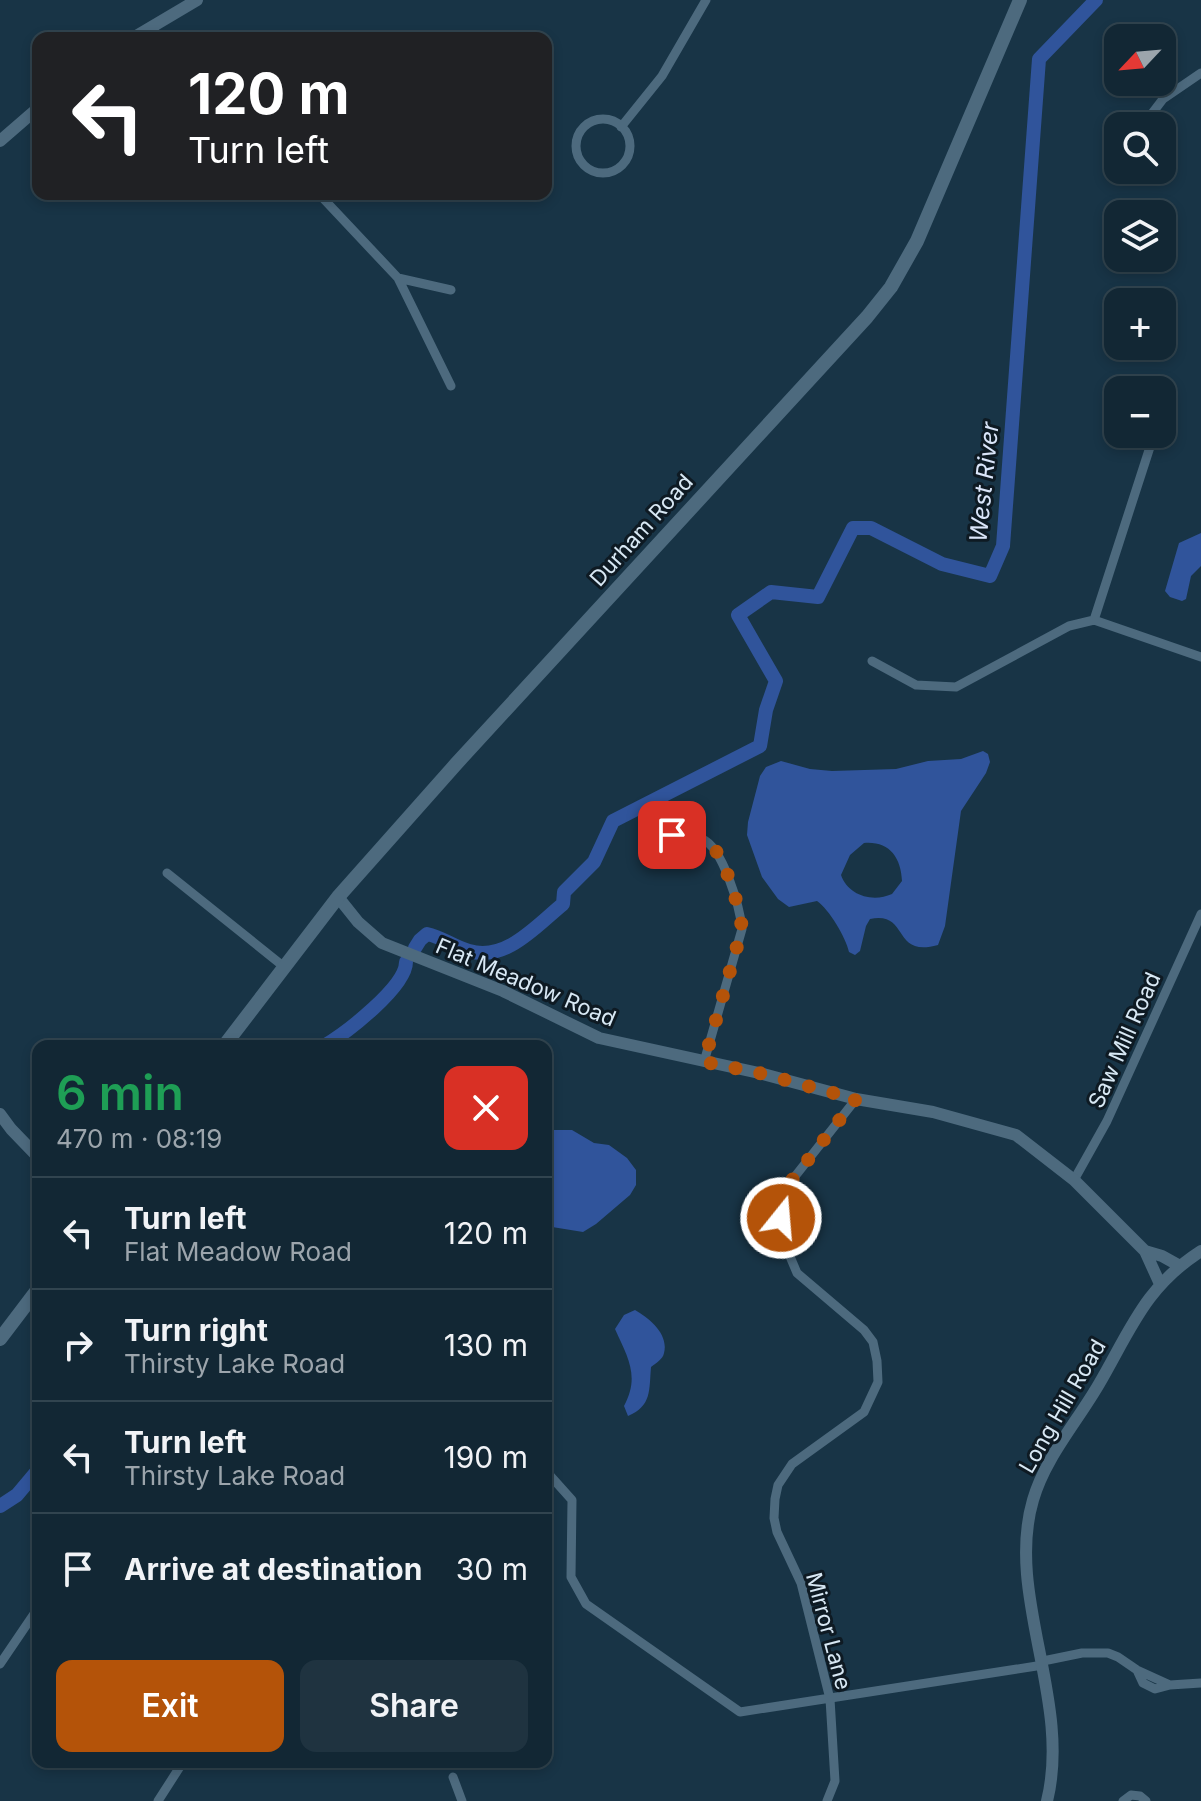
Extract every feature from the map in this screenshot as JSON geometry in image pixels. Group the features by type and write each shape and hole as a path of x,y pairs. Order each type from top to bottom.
{"main road":[{"name":"Durham Road","path":"228,1040 338,897 891,287 931,211 1020,0"},
{"path":"0,1339 32,1297"}],"street":[{"path":"155,32 197,0"},
{"path":"621,127 662,76 706,0"},
{"path":"1153,112 1163,99 1201,73"},
{"path":"0,141 32,113"},
{"path":"605,120 621,127 628,136 630,146 622,166 613,172 602,173 592,171 583,164 576,144 584,128 594,121 605,120"},
{"path":"325,200 398,278 451,386"},
{"path":"398,278 451,290"},
{"path":"1094,620 1150,448"},
{"path":"872,661 916,685 956,687 1069,626 1094,620 1201,657"},
{"path":"658,834 694,836 711,844 741,916 742,929 704,1062"},
{"path":"167,873 283,966"},
{"name":"Flat Meadow Road","path":"338,897 358,922 382,943 503,991 599,1038 759,1073 856,1099 933,1112 1016,1135 1074,1180 1145,1251 1160,1284"},
{"name":"Saw Mill Road","path":"1074,1180 1107,1121 1201,914"},
{"name":"Mirror Lane","path":"827,1801 835,1781 830,1699 801,1583 777,1532 775,1499 778,1485 792,1464 864,1412 878,1382 877,1361 873,1342 864,1330 797,1273 786,1247 780,1213 789,1184 856,1099"},
{"path":"0,1114 32,1151"},
{"name":"Flat Meadow Road","path":"1145,1251 1180,1266"},
{"name":"Long Hill Road","path":"1047,1801 1053,1774 1054,1743 1026,1557 1033,1501 1049,1463 1099,1384 1140,1309 1160,1284 1201,1251"},
{"path":"552,1478 572,1500 571,1577 586,1604 740,1712 1043,1663 1082,1653 1108,1653 1170,1685 1201,1683"},
{"path":"0,1664 32,1617"},
{"path":"158,1801 179,1768"},
{"path":"453,1777 462,1801"},
{"path":"1123,1801 1131,1795 1140,1796 1146,1801"}],"water":[{"path":"1201,533 1201,566 1191,576 1186,599 1182,601 1170,597 1165,591 1179,543"},
{"path":"983,751 988,754 990,762 961,811 945,926 938,945 913,945 891,922 882,918 870,919 860,951 855,955 849,952 836,924 822,905 817,901 789,907 778,899 762,877 747,835 760,776 766,767 781,761 832,771 896,769 928,761 961,759","holes":["864,843 873,843 892,852 902,881 892,894 877,898 855,892 841,875 850,855"]},
{"path":"552,1130 572,1130 594,1143 609,1145 627,1158 636,1170 636,1185 630,1195 583,1232 552,1227"},
{"path":"635,1310 657,1327 665,1346 662,1357 651,1367 645,1402 628,1416 624,1406 632,1376 615,1329 624,1315"}],"waterway":[{"name":"West River","path":"415,948 427,934 469,951 483,953 508,947 520,940 563,904 564,892 594,862 613,821 760,746 766,710 776,681 738,615 771,592 818,597 853,528 871,528 942,564 990,576 1003,546 1039,59 1096,0"},
{"name":"West River","path":"333,1040 386,996 396,984 406,962"},
{"name":"West River","path":"0,1506 17,1495 32,1477"}],"route":[{"path":"672,835 694,836 711,844 741,916 742,929 704,1062 856,1099 789,1184 781,1218"}]}
